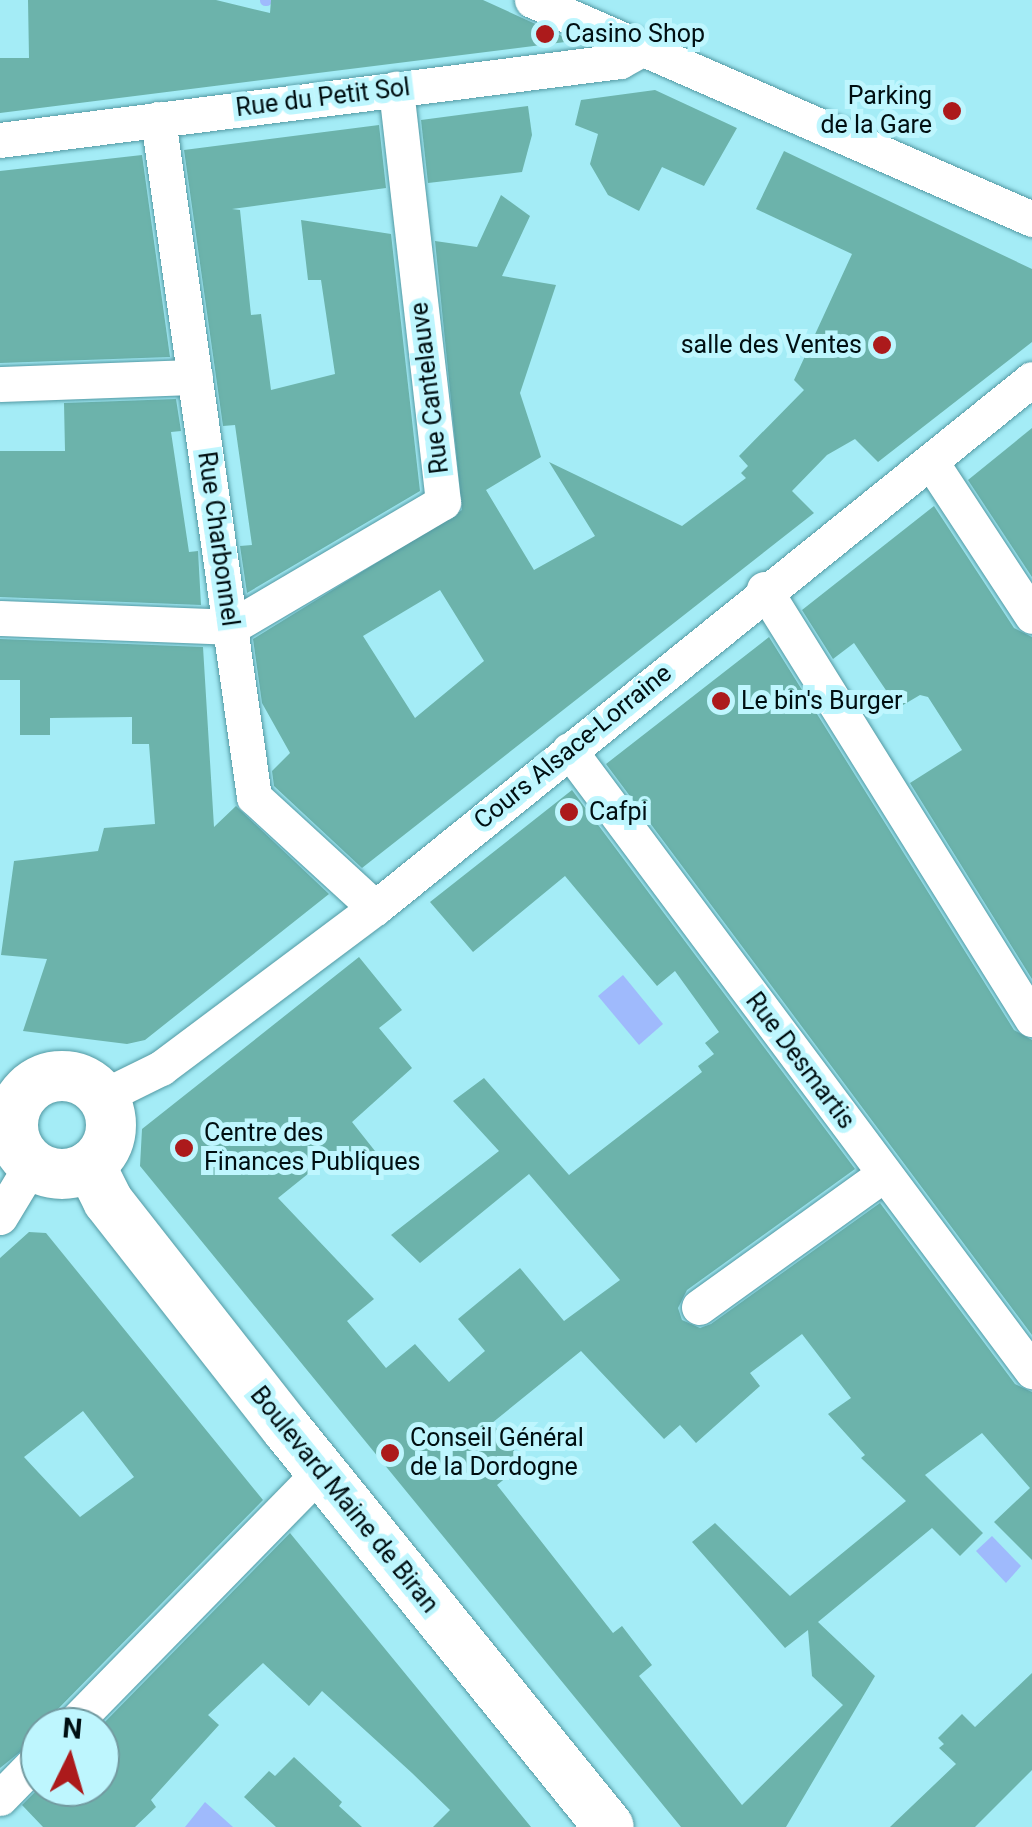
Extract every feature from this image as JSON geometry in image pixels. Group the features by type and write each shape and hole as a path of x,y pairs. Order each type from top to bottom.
{"main road":[{"path":"62,1076 92,1086 102,1097 111,1126 90,1166 61,1174 32,1164 14,1140 11,1091 62,1076"},
{"name":"Boulevard Maine de Biran","path":"90,1166 108,1201 609,1827"}],"street":[{"path":"532,0 1032,219"},
{"name":"Rue du Petit Sol","path":"0,140 620,62 642,49"},
{"name":"Rue Cantelauve","path":"230,627 443,502 396,89"},
{"name":"Rue Charbonnel","path":"158,119 254,796 375,908"},
{"path":"0,384 195,376"},
{"name":"Cours Alsace-Lorraine","path":"102,1097 161,1068 375,908 764,589 1032,380"},
{"path":"931,462 1032,616"},
{"path":"764,589 1032,1019"},
{"path":"0,618 230,627"},
{"name":"Rue Desmartis","path":"569,750 1032,1371"},
{"path":"0,1217 32,1164"},
{"path":"699,1307 884,1174"},
{"path":"90,1707 321,1471"},
{"path":"0,1798 20,1778"}],"water":[{"path":"623,975 663,1024 639,1045 598,996"},
{"path":"992,1536 1021,1566 1006,1583 976,1551"},
{"path":"205,1802 233,1827 185,1827"}],"building":[{"path":"28,0 216,0 270,13 271,0 483,0 573,41 0,113 0,58 29,58"},
{"path":"655,90 737,128 704,186 662,167 639,211 608,195 590,164 598,134 575,125 581,100"},
{"path":"528,106 532,135 522,172 428,183 421,120"},
{"path":"379,125 386,188 232,209 240,210 251,315 261,314 271,390 335,374 321,280 308,280 301,220 391,234 420,491 247,593 240,546 252,545 235,425 223,426 184,150"},
{"path":"784,151 1032,269 1032,342 878,462 855,439 827,455 792,491 814,513 362,868 274,786 272,771 290,753 262,703 253,639 462,510 435,241 477,247 501,195 530,216 502,276 556,285 520,393 541,457 486,490 534,570 595,536 549,462 682,526 746,478 741,473 748,466 739,456 804,390 794,380 852,254 756,209","holes":["440,590 484,661 415,718 363,636"]},
{"path":"142,155 170,357 0,363 0,171"},
{"path":"176,399 181,431 171,432 189,552 198,551 201,605 0,597 0,451 65,451 64,403"},
{"path":"1032,428 1032,577 968,480"},
{"path":"934,506 1014,628 1032,637 1032,979 910,783 962,750 928,697 920,695 898,708 854,643 833,659 802,610"},
{"path":"769,637 1014,1030 1032,1040 1032,1335 606,764"},
{"path":"0,639 203,647 214,827 236,806 329,894 145,1040 127,1044 23,1031 47,959 1,955 14,861 98,851 104,828 155,824 149,744 132,744 132,717 50,718 50,735 20,735 20,680 0,680"},
{"path":"572,790 855,1169 687,1290 678,1308 682,1320 700,1328 711,1324 880,1203 1015,1384 1032,1392 1032,1560 994,1522 1030,1488 982,1433 925,1475 983,1533 960,1556 932,1528 818,1622 875,1676 786,1827 681,1827 140,1166 142,1129 359,957 402,1010 379,1028 412,1068 352,1122 375,1151 344,1175 329,1157 278,1198 374,1299 347,1321 386,1368 415,1344 449,1382 485,1351 458,1319 520,1268 564,1321 620,1280 529,1174 420,1263 391,1235 499,1151 453,1101 484,1078 569,1175 702,1072 698,1066 714,1054 705,1043 719,1032 675,971 657,986 565,876 473,952 430,902","holes":["802,1334 851,1398 828,1414 865,1455 861,1458 906,1501 790,1596 715,1523 692,1542 785,1648 808,1630 812,1676 843,1705 742,1805 639,1676 652,1665 622,1626 613,1633 497,1485 524,1463 492,1423 581,1351 664,1439 680,1425 696,1443 760,1386 750,1373"]},
{"path":"29,1232 46,1233 263,1500 60,1707 20,1707 20,1752 0,1768 0,1258","holes":["83,1411 134,1477 80,1517 24,1457"]},
{"path":"290,1533 531,1827 433,1827 450,1810 412,1773 322,1691 309,1706 263,1663 208,1715 219,1725 151,1800 156,1807 135,1827 43,1827 24,1807 120,1807 120,1707"},
{"path":"1032,1673 1032,1770 975,1827 890,1827 956,1764 939,1748 944,1744 938,1738 962,1714 975,1727"},
{"path":"294,1757 342,1802 339,1806 362,1827 276,1827 244,1797 269,1771 275,1776"}],"place":[{"name":"Casino Shop","path":"545,34"},
{"name":"Parking de la Gare","path":"952,111"},
{"name":"salle des Ventes","path":"882,345"},
{"name":"Le bin's Burger","path":"721,701"},
{"name":"Cafpi","path":"569,812"},
{"name":"Centre des Finances Publiques","path":"184,1148"},
{"name":"Conseil Général de la Dordogne","path":"390,1453"}]}
